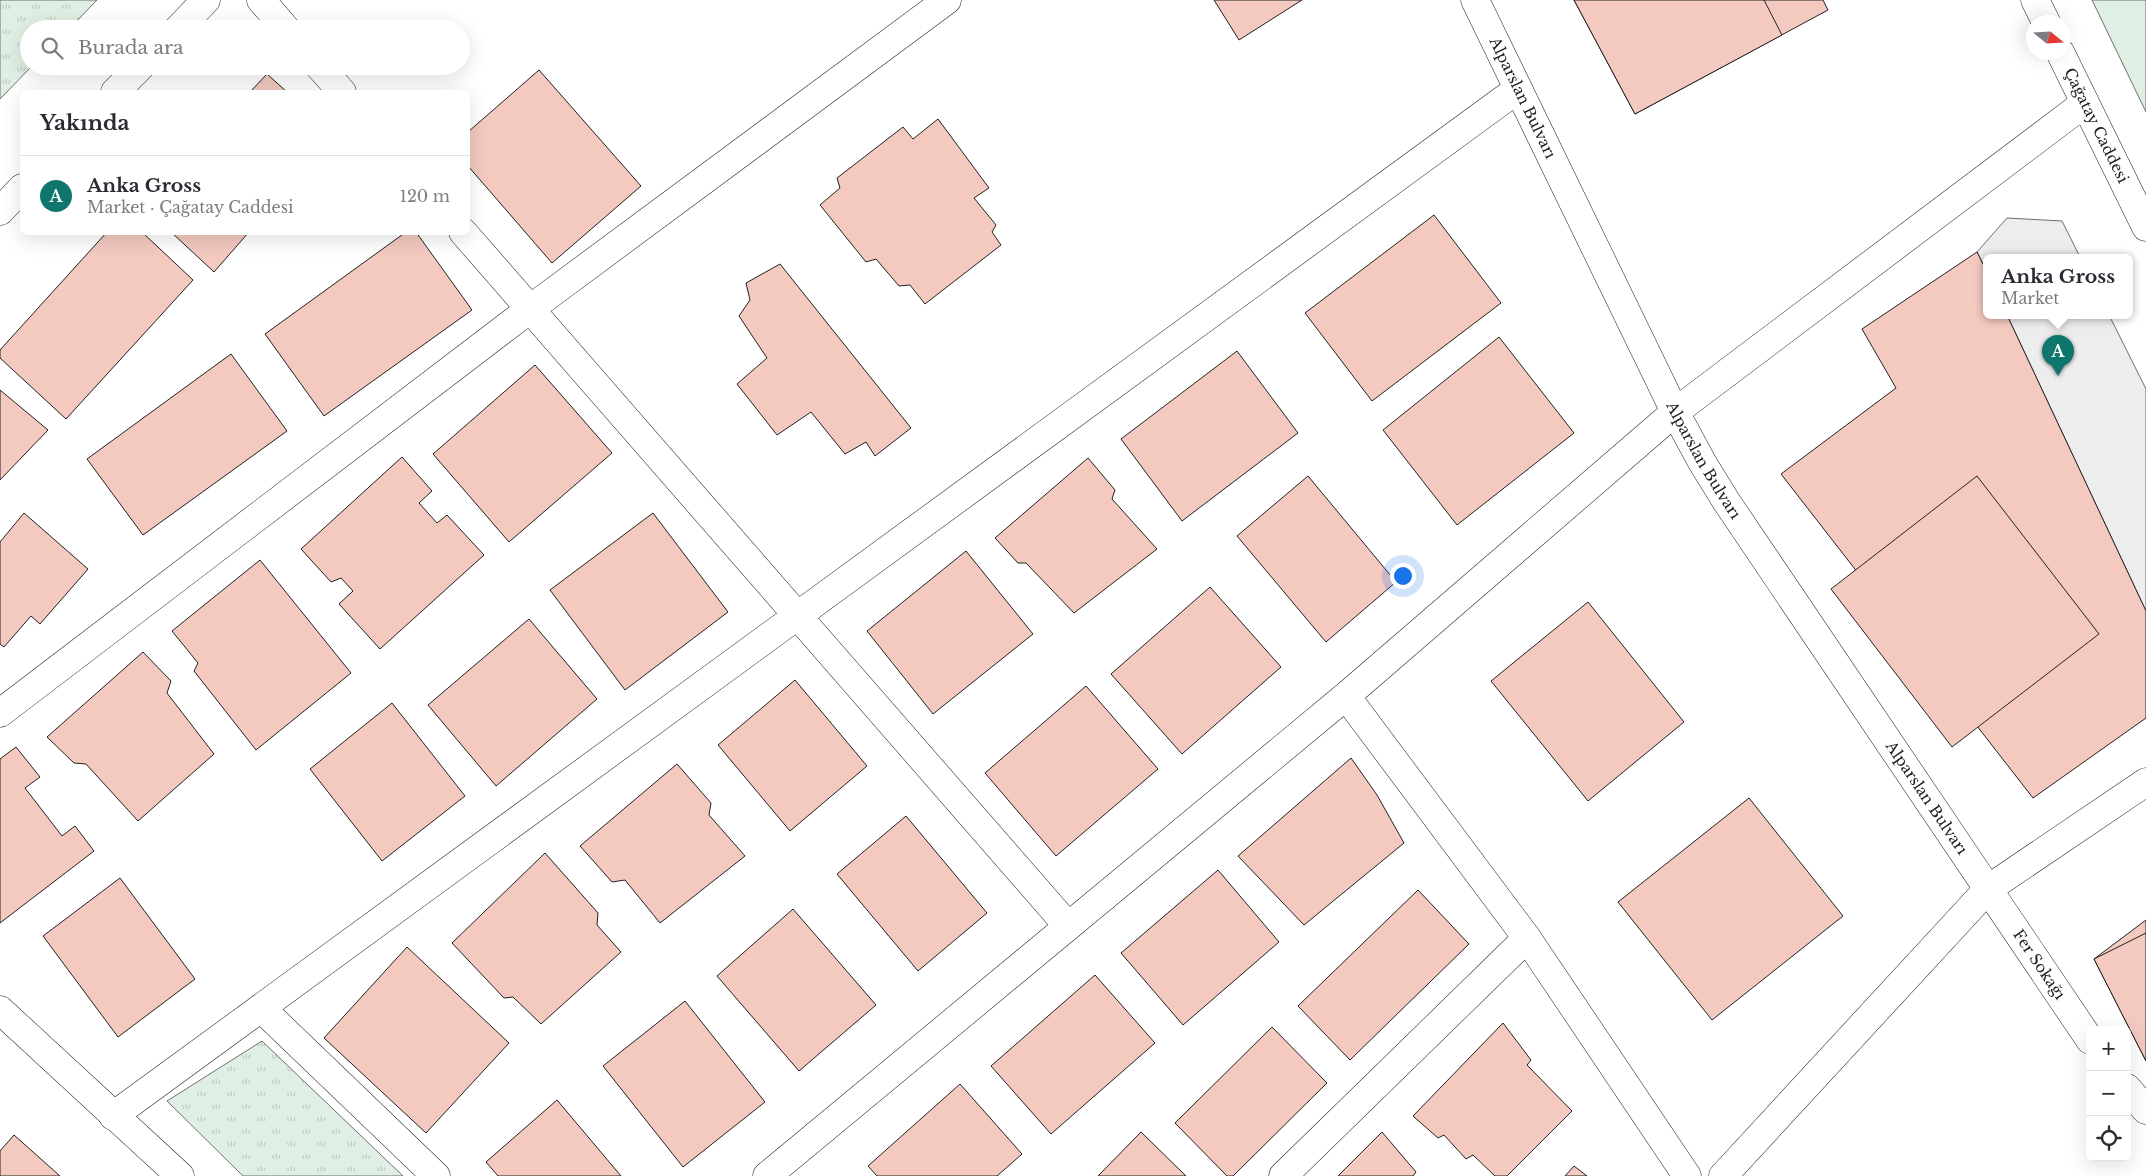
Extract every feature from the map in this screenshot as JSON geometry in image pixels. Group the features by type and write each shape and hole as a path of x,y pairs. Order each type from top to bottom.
{"street":[{"path":"187,20 206,0"},
{"path":"261,0 278,20"},
{"path":"0,713 530,309 947,0"},
{"name":"Alparslan Bulvarı","path":"1475,0 1675,412 1702,462 1726,501 1988,889"},
{"path":"2035,0 2042,15"},
{"name":"Çağatay Caddesi","path":"2064,60 2146,227"},
{"path":"118,90 132,75"},
{"path":"327,75 340,90"},
{"path":"113,1116 1518,89"},
{"path":"767,1176 1346,696 1675,412 2085,103"},
{"path":"0,211 20,190"},
{"path":"466,235 1068,926"},
{"path":"1346,696 1527,938 1687,1176"},
{"path":"1723,1176 1988,889 2146,782"},
{"name":"Fer Sokağı","path":"1988,889 2086,1034"},
{"path":"1283,1176 1527,938"},
{"path":"261,1008 436,1176"},
{"path":"0,1010 180,1176"},
{"path":"2131,1093 2146,1110"}],"green space":[{"path":"0,0 97,0 78,20 20,20 20,75 23,75 0,99"},
{"path":"2092,0 2146,0 2146,112"},
{"path":"262,1041 403,1176 243,1176 167,1101"}],"shaded area":[{"path":"2007,218 2062,221 2078,254 1983,254 1983,264 1977,252"},
{"path":"2009,319 2111,319 2146,389 2146,611"}],"building":[{"path":"1214,0 1302,0 1239,40"},
{"path":"1574,0 1823,0 1828,10 1635,114"},
{"path":"1574,0 1764,0 1782,35 1635,114"},
{"path":"539,70 641,186 552,263 470,168 470,130"},
{"path":"268,75 285,90 252,90"},
{"path":"938,119 989,188 974,198 996,225 992,232 1001,245 925,304 910,285 899,286 876,259 866,262 820,205 840,188 837,178 903,127 913,139"},
{"path":"1434,215 1501,303 1372,401 1305,313"},
{"path":"104,235 145,235 193,280 66,419 0,358 0,350"},
{"path":"174,235 246,235 214,272"},
{"path":"402,235 418,235 472,310 324,416 265,334"},
{"path":"1977,252 1983,264 1983,319 2009,319 2146,611 2146,718 2033,798 1781,474 1896,388 1862,329"},
{"path":"780,264 911,428 875,456 866,442 845,454 811,412 777,435 737,384 767,358 739,316 750,300 746,283"},
{"path":"1499,337 1574,433 1457,525 1383,430"},
{"path":"1237,351 1298,433 1182,521 1121,439"},
{"path":"231,354 287,431 143,535 87,459"},
{"path":"535,365 612,453 509,542 433,454"},
{"path":"0,390 48,430 0,480"},
{"path":"402,457 432,491 419,503 437,523 447,515 484,555 380,649 339,604 353,591 341,578 331,582 301,549"},
{"path":"1088,458 1115,490 1112,499 1157,549 1074,613 1026,563 1018,563 995,538"},
{"path":"1308,476 1396,582 1326,642 1237,536"},
{"path":"1977,476 2099,634 1952,747 1831,589"},
{"path":"24,513 88,569 40,624 31,616 4,647 0,644 0,542"},
{"path":"653,513 728,612 625,690 550,590"},
{"path":"966,551 1033,634 933,714 867,631"},
{"path":"260,560 351,673 256,750 194,671 198,663 172,631"},
{"path":"1210,587 1281,667 1182,754 1111,674"},
{"path":"1588,602 1684,722 1588,801 1491,681"},
{"path":"529,619 597,699 496,786 428,705"},
{"path":"143,652 171,681 167,693 214,754 138,821 86,764 74,763 47,737"},
{"path":"795,680 867,766 790,831 718,745"},
{"path":"1086,686 1158,769 1056,856 985,773"},
{"path":"392,703 465,796 382,861 310,769"},
{"path":"16,747 40,777 25,788 62,836 75,826 94,851 0,923 0,759"},
{"path":"1351,758 1377,795 1404,843 1304,925 1238,856"},
{"path":"677,764 711,803 709,815 745,856 660,923 625,880 612,882 580,846"},
{"path":"1749,798 1843,916 1712,1020 1618,902"},
{"path":"906,816 987,913 918,971 837,874"},
{"path":"545,853 598,913 597,925 621,952 541,1024 513,997 504,998 452,943"},
{"path":"1218,870 1279,942 1183,1025 1121,953"},
{"path":"120,878 195,979 118,1037 43,936"},
{"path":"1418,890 1469,944 1350,1060 1298,1006"},
{"path":"793,909 876,1005 799,1071 717,976"},
{"path":"2146,920 2146,1061 2131,1032 2131,1026 2128,1026 2094,959"},
{"path":"2146,933 2146,1061 2131,1032 2131,1026 2128,1026 2094,959"},
{"path":"407,947 509,1043 426,1133 324,1038"},
{"path":"1095,975 1155,1043 1051,1134 991,1066"},
{"path":"685,1001 765,1102 683,1167 603,1066"},
{"path":"1503,1023 1531,1060 1527,1065 1572,1111 1507,1176 1495,1176 1473,1155 1466,1159 1444,1135 1438,1138 1413,1116"},
{"path":"1272,1027 1327,1083 1233,1176 1227,1176 1175,1123"},
{"path":"960,1084 1022,1154 997,1176 877,1176 868,1166"},
{"path":"557,1100 621,1176 498,1176 486,1162"},
{"path":"1141,1132 1186,1176 1098,1176"},
{"path":"1382,1132 1416,1172 1413,1176 1338,1176"},
{"path":"14,1135 60,1176 0,1176 0,1151"},
{"path":"1574,1166 1587,1176 1565,1176"}],"place":[{"name":"Anka Gross","path":"2058,376"}]}
